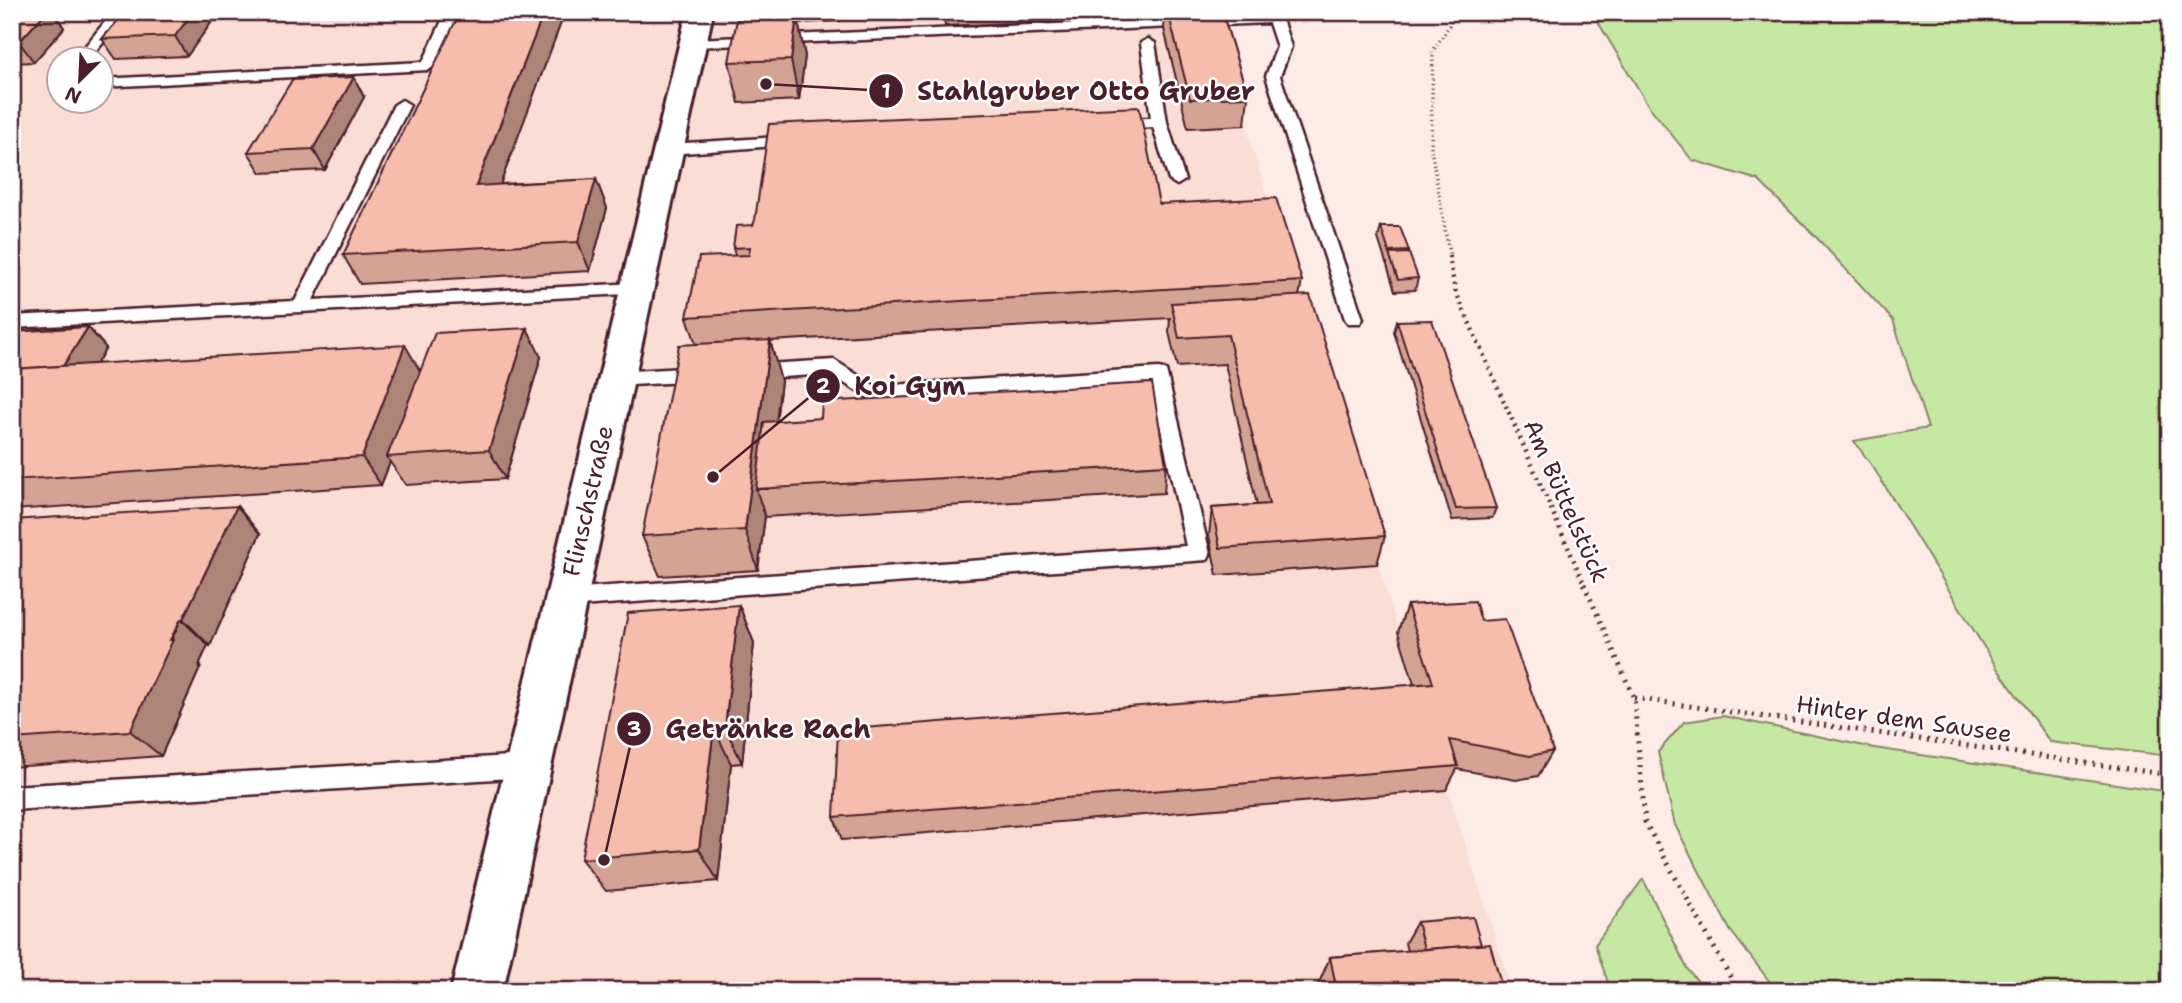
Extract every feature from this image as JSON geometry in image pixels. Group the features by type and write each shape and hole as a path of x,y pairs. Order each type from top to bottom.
{"street":[{"name":"Flinschstraße","path":"477,991 697,28"}],"lane":[{"path":"93,46 121,12"},
{"path":"116,82 428,66 453,12"},
{"path":"697,28 1275,19 1284,47 1273,76 1354,319"},
{"path":"1148,43 1159,122 1177,180"},
{"path":"301,307 402,105"},
{"path":"1104,125 1159,122"},
{"path":"670,149 815,140"},
{"path":"12,322 637,289"},
{"path":"566,598 1199,554 1159,374 871,393 834,367 615,379"},
{"path":"12,798 527,766"}],"path":[{"name":"Am Büttelstück","path":"1458,12 1433,51 1431,149 1455,290 1634,698 1645,822 1738,991"},
{"name":"Hinter dem Sausee","path":"1634,698 2170,775"}],"shaded area":[{"path":"12,12 1211,12 1422,709 1512,991 12,991"}],"green space":[{"path":"1592,12 2170,12 2170,756 2050,742 1997,668 1875,470 1854,441 1928,428 1893,320 1817,238 1758,180 1692,160 1648,105"},
{"path":"1723,716 1874,748 2170,792 2170,991 1777,991 1730,930 1675,825 1658,752 1684,722"},
{"path":"1643,879 1688,970 1706,991 1611,991 1595,945"}],"building":[{"path":"12,12 46,12 19,42 12,42"},
{"path":"125,12 193,12 175,36 102,39"},
{"path":"460,12 544,12 476,186 596,179 578,242 343,255"},
{"path":"1168,12 1222,12 1248,97 1190,99"},
{"path":"797,16 791,60 729,62 737,19"},
{"path":"354,77 313,149 248,152 292,80"},
{"path":"1139,107 1159,204 1276,198 1302,281 687,317 699,257 749,255 750,247 733,248 736,226 753,225 755,220 769,124"},
{"path":"1381,227 1400,227 1409,251 1389,252"},
{"path":"1409,253 1418,278 1398,280 1389,254"},
{"path":"1310,295 1385,536 1220,548 1212,508 1269,504 1228,335 1179,338 1171,303"},
{"path":"1432,320 1496,508 1456,509 1397,321"},
{"path":"88,327 63,366 12,369 12,332"},
{"path":"527,328 489,450 387,457 435,333"},
{"path":"770,340 745,530 642,536 679,345"},
{"path":"405,345 362,457 12,480 12,369"},
{"path":"1152,383 1166,465 756,489 764,422 821,418 822,402"},
{"path":"237,506 183,619 170,640 173,640 130,731 12,739 12,520"},
{"path":"1475,601 1481,621 1505,619 1553,751 1530,756 1450,740 1458,766 834,817 838,730 1433,683 1407,605"},
{"path":"739,605 725,727 714,728 699,849 581,859 628,613"},
{"path":"1473,917 1481,945 1424,949 1417,922"},
{"path":"1490,944 1503,991 1337,991 1330,957"}],"place":[{"name":"Stahlgruber Otto Gruber","path":"766,84"},
{"name":"Koi Gym","path":"713,477"},
{"name":"Getränke Rach","path":"604,860"}]}
